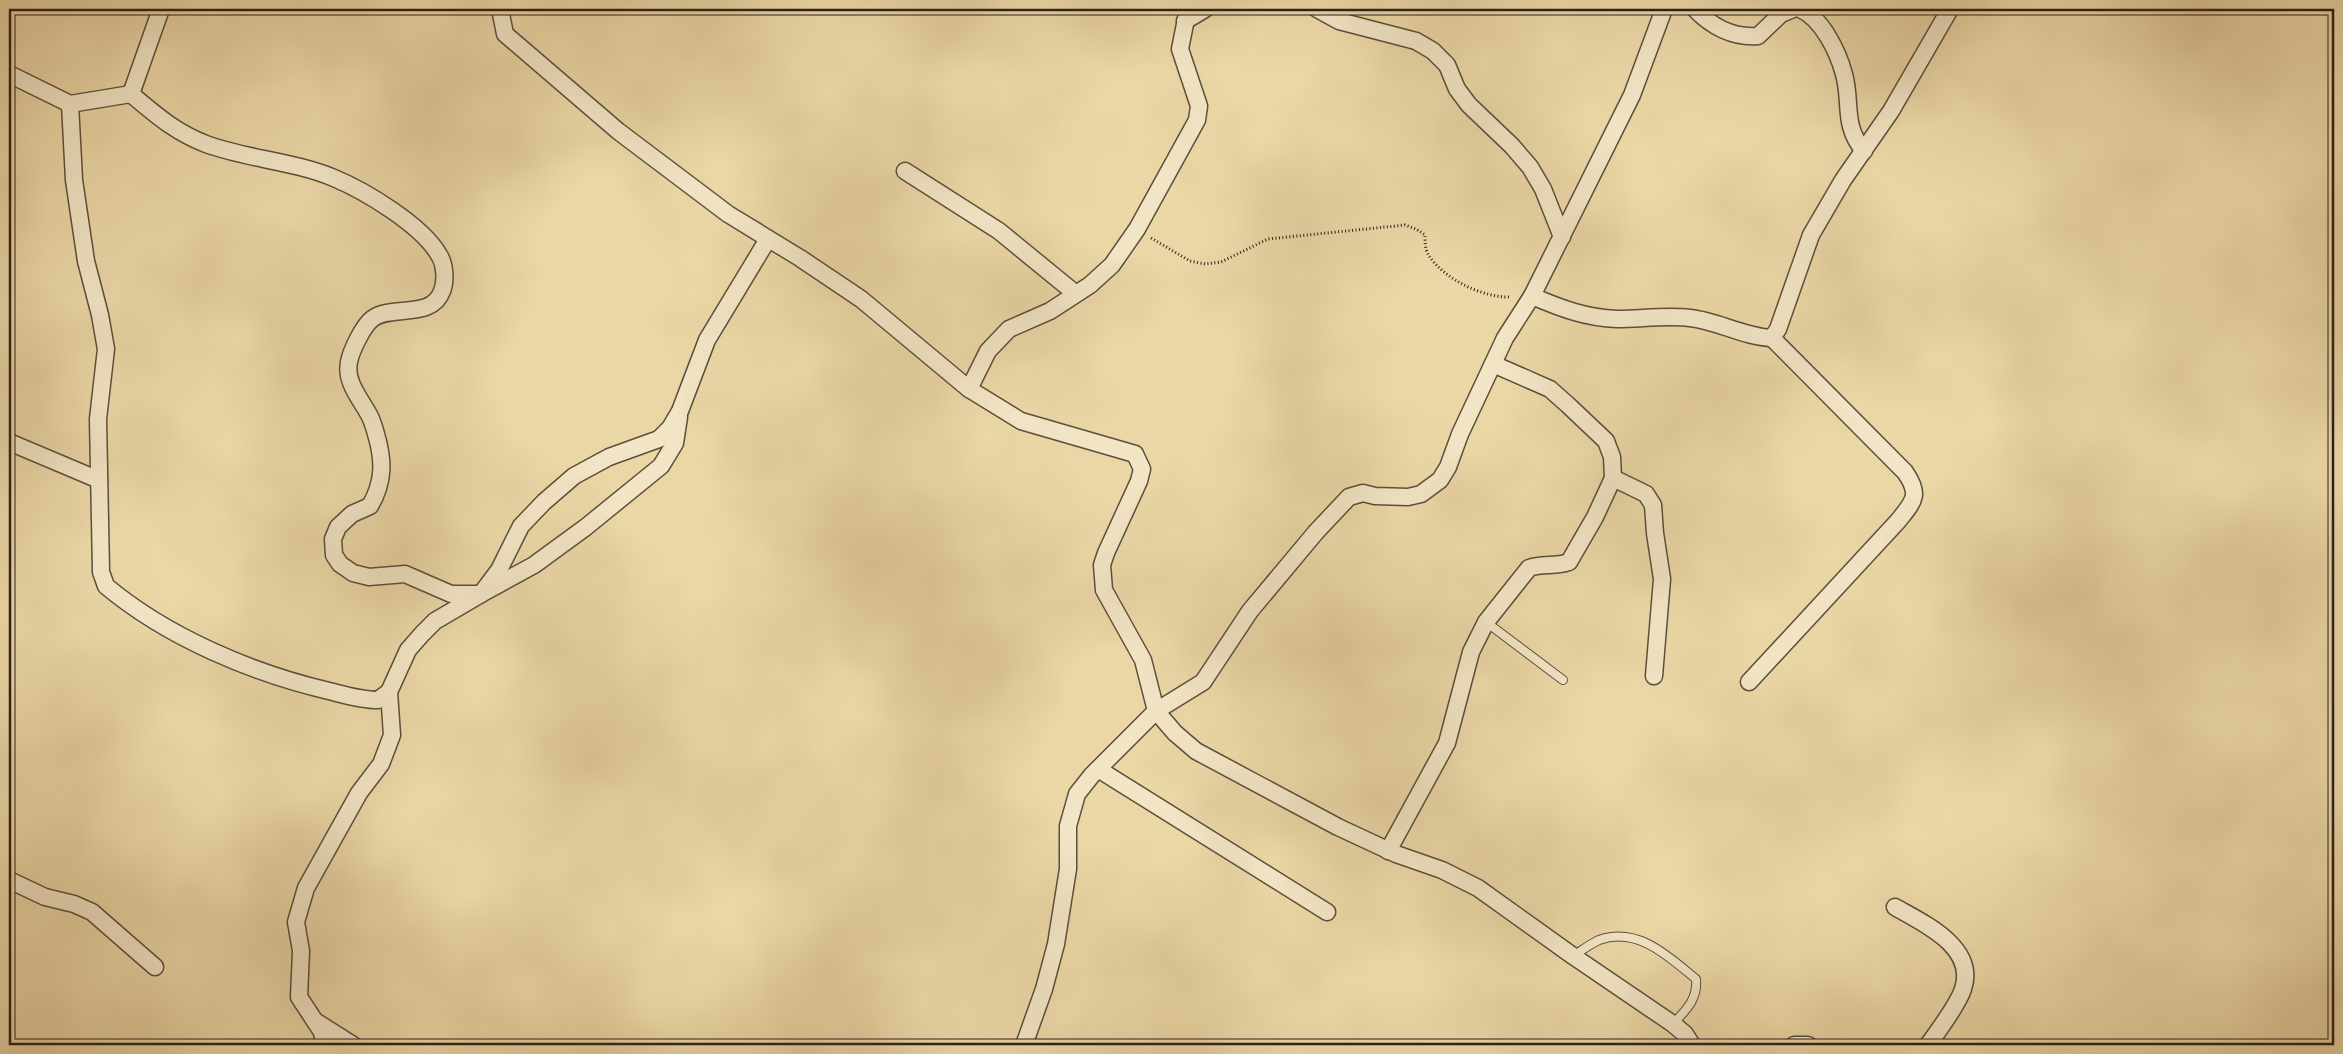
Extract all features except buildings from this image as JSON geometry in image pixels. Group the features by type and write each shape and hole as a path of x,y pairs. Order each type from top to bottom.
{"street":[{"path":"131,94 161,9"},
{"path":"500,9 505,34 618,131 728,214 861,298 969,389 1021,421 1089,443 1135,454 1142,469 1139,481 1102,565 1104,590 1143,660 1156,711 1175,733 1196,751 1338,827 1388,851 1442,870 1478,888 1673,1024 1685,1034 1692,1045"},
{"path":"969,389 988,352 1009,329 1050,311 1090,285 1112,265 1137,229 1197,120 1198,106 1180,49 1187,15 1206,9"},
{"path":"1317,9 1339,21 1416,41 1433,51 1447,65 1457,89 1469,105 1512,146 1530,167 1543,189 1562,237"},
{"path":"1024,1045 1044,989 1056,944 1068,869 1068,826 1072,806 1077,794 1098,769 1156,711 1203,682 1250,611 1316,532 1349,497 1363,493 1385,497 1408,497 1421,494 1440,480 1448,467 1460,434 1481,393 1493,364 1506,338 1532,296 1632,95 1664,9"},
{"path":"1694,9 1708,23 1729,32 1750,37 1758,36 1781,14 1793,9"},
{"path":"1800,9 1818,23 1838,57 1844,75 1851,131 1855,140 1864,151"},
{"path":"1772,338 1778,329 1812,235 1843,180 1891,111 1950,9"},
{"path":"9,74 70,104 131,94 166,124 200,141 311,170 350,186 400,215 428,240 440,255 445,275 442,292 435,303 416,310 392,311 372,319 358,337 349,360 348,374 353,388 370,416 383,461 381,483 370,506 352,514 338,526 333,539 334,555 340,564 353,573 369,577 405,574 451,594 481,594"},
{"path":"70,104 74,180 86,261 100,315 106,349 98,419 101,572 106,586 181,636 280,678 368,700 378,700 389,692"},
{"path":"905,171 999,232 1076,294"},
{"path":"481,594 499,570 520,526 544,502 574,476 609,457 659,440 670,428 680,411 707,340 768,239"},
{"path":"1532,296 1587,316 1617,319 1689,318 1757,336 1772,338 1905,472 1915,488 1911,504 1898,521 1749,682"},
{"path":"1388,851 1447,743 1471,652 1486,622 1528,568 1538,565 1562,565 1569,562 1595,517 1613,478 1612,458 1606,441 1550,389 1493,364"},
{"path":"324,1045 322,1032 311,1019 299,997 301,951 296,922 306,888 359,793 381,764 392,735 389,692 408,650 435,621 534,565 586,528 661,466 675,443 680,411"},
{"path":"9,442 100,480"},
{"path":"1613,478 1646,494 1653,505 1654,534 1662,579 1654,676"},
{"path":"1098,769 1327,912"},
{"path":"9,880 45,897 74,904 92,912 155,967"},
{"path":"1895,907 1941,935 1959,952 1965,972 1963,989 1928,1045"},
{"path":"311,1019 354,1045"},
{"path":"1794,1045 1808,1045"}],"lane":[{"path":"1486,622 1563,680"},
{"path":"1573,956 1599,940 1619,936 1638,940 1658,949 1696,979 1697,990 1688,1008 1673,1024"}],"path":[{"path":"1137,229 1190,261 1205,264 1221,262 1268,239 1405,225 1425,235 1426,252 1435,264 1453,277 1485,295 1502,297 1532,296"}]}
